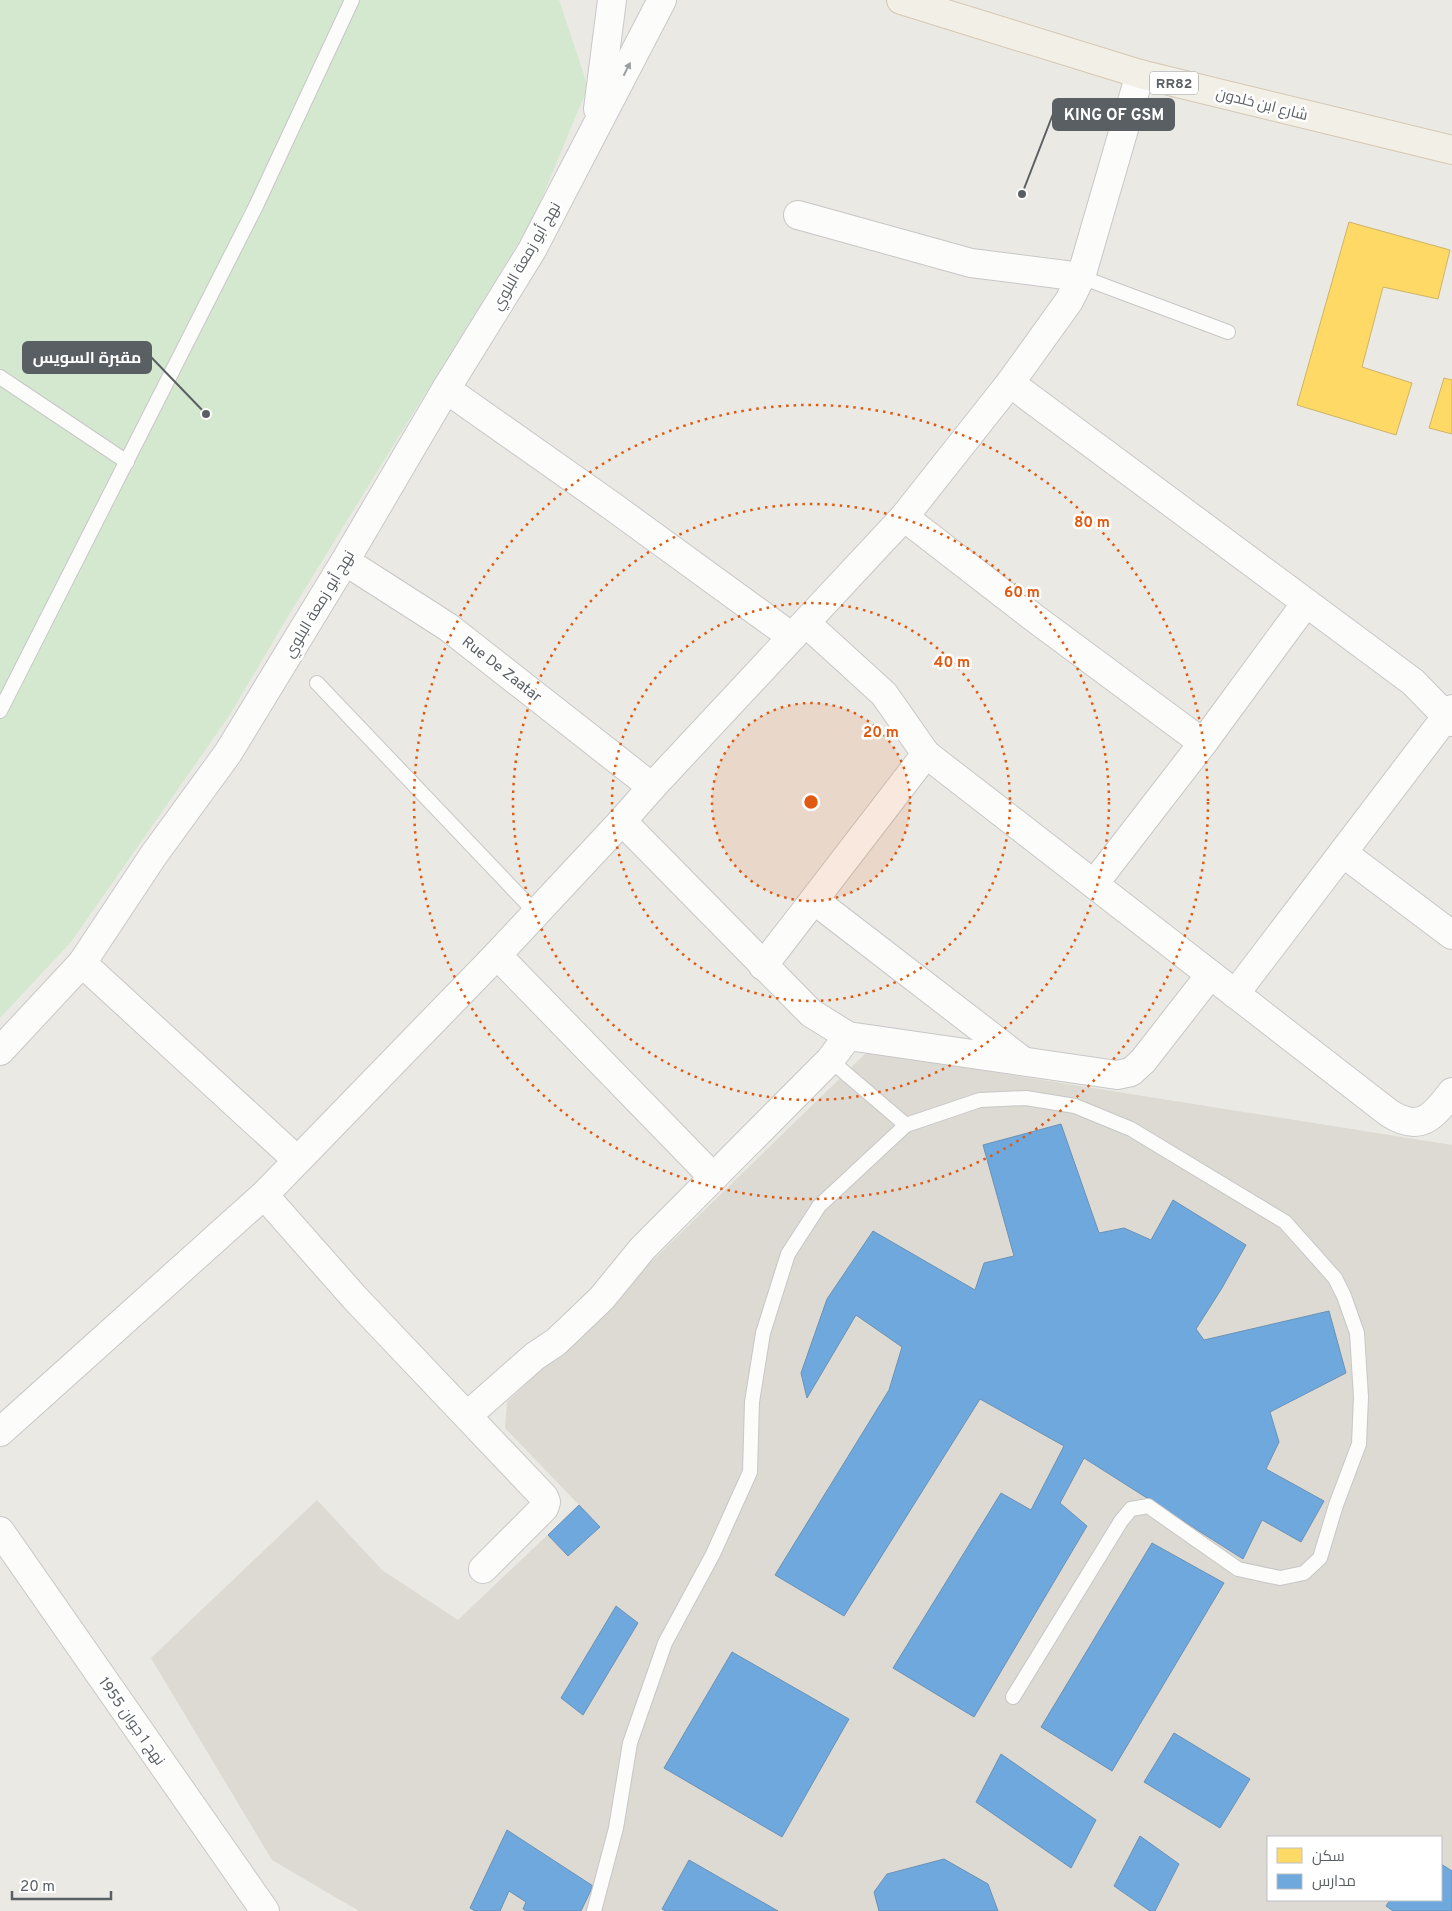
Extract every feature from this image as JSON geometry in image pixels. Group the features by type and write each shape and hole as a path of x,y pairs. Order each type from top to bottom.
{"main road":[{"name":"شارع ابن خلدون","path":"901,0 1140,74 1452,150"}],"street":[{"name":"نهج أبو زمعة البلوي","path":"596,128 612,0"},
{"name":"نهج أبو زمعة البلوي","path":"0,1051 82,962 153,856 228,753 345,561 446,389 532,250 662,0"},
{"path":"0,1432 264,1195 497,955 904,517 1010,383 1069,301 1081,277 1140,74"},
{"path":"798,215 971,263 1081,277"},
{"path":"1010,383 1413,682 1450,716 1235,994"},
{"path":"446,389 612,506 799,630 884,694 926,754 1388,1114 1401,1121 1427,1120 1438,1110 1452,1092"},
{"path":"904,517 1033,617 1203,744"},
{"name":"Rue De Zaatar","path":"345,561 448,627 652,787"},
{"path":"1094,884 1203,744 1306,603"},
{"path":"763,966 926,754"},
{"path":"622,822 811,1013 848,1036 1117,1076 1131,1072 1143,1061 1210,975"},
{"path":"1343,853 1452,935"},
{"path":"814,900 1025,1062"},
{"path":"497,955 713,1177"},
{"path":"82,962 297,1160"},
{"path":"468,1416 535,1356 556,1342 595,1304 642,1249 830,1060 848,1036"},
{"path":"264,1195 354,1297 544,1496 546,1502 544,1508 483,1569"},
{"name":"نهج 1 جوان 1955","path":"0,1532 260,1908"}],"lane":[{"path":"0,711 256,206 352,0"},
{"path":"1081,277 1228,332"},
{"path":"0,377 127,462"},
{"path":"317,682 536,913"},
{"path":"830,1060 906,1125"},
{"path":"594,1911 616,1828 630,1743 665,1643 714,1554 750,1472 752,1402 763,1333 788,1254 819,1206 906,1125 980,1100 1026,1098 1075,1106 1130,1129 1285,1222 1335,1278 1344,1296 1357,1333 1361,1397 1358,1444 1336,1505 1320,1558 1304,1573 1280,1578 1238,1569 1148,1506 1131,1509 1120,1521 1013,1697"}],"shaded area":[{"path":"867,1052 1452,1145 1452,1911 359,1911 272,1860 151,1658 317,1500 382,1570 458,1620 579,1505 505,1428 507,1402"}],"green space":[{"path":"0,0 559,0 588,87 533,219 293,608 229,716 71,942 0,1018"}],"building: سكن":[{"path":"1349,222 1450,250 1438,299 1383,287 1362,367 1412,383 1396,435 1297,405"},
{"path":"1444,378 1452,380 1452,434 1429,428"}],"building: مدارس":[{"path":"1061,1124 1099,1233 1124,1228 1151,1240 1173,1200 1246,1245 1196,1329 1204,1340 1329,1311 1346,1373 1270,1412 1279,1442 1266,1469 1324,1501 1301,1542 1262,1520 1243,1559 1084,1458 1060,1503 1087,1526 974,1717 893,1668 1001,1493 1031,1510 1064,1446 980,1399 844,1616 775,1575 889,1390 902,1347 856,1315 807,1398 801,1373 827,1299 873,1231 975,1290 984,1263 1014,1256 983,1145"},
{"path":"579,1505 600,1527 568,1556 548,1535"},
{"path":"1152,1543 1224,1583 1112,1771 1041,1727"},
{"path":"616,1606 638,1623 583,1715 561,1698"},
{"path":"732,1652 849,1719 782,1837 664,1768"},
{"path":"1174,1733 1250,1779 1220,1828 1144,1782"},
{"path":"1001,1754 1096,1820 1071,1868 976,1802"},
{"path":"507,1830 593,1886 581,1911 526,1911 523,1909 526,1902 509,1891 500,1911 475,1911 470,1908"},
{"path":"1140,1836 1179,1864 1155,1911 1150,1911 1114,1886"},
{"path":"944,1859 988,1884 998,1911 879,1911 874,1892 887,1874"},
{"path":"689,1860 778,1911 666,1911 662,1909"},
{"path":"1442,1865 1452,1871 1452,1911 1393,1911 1386,1906 1389,1901 1442,1901"}],"place":[{"name":"KING OF GSM","path":"1022,194"},
{"name":"مقبرة السويس","path":"206,414"}]}
